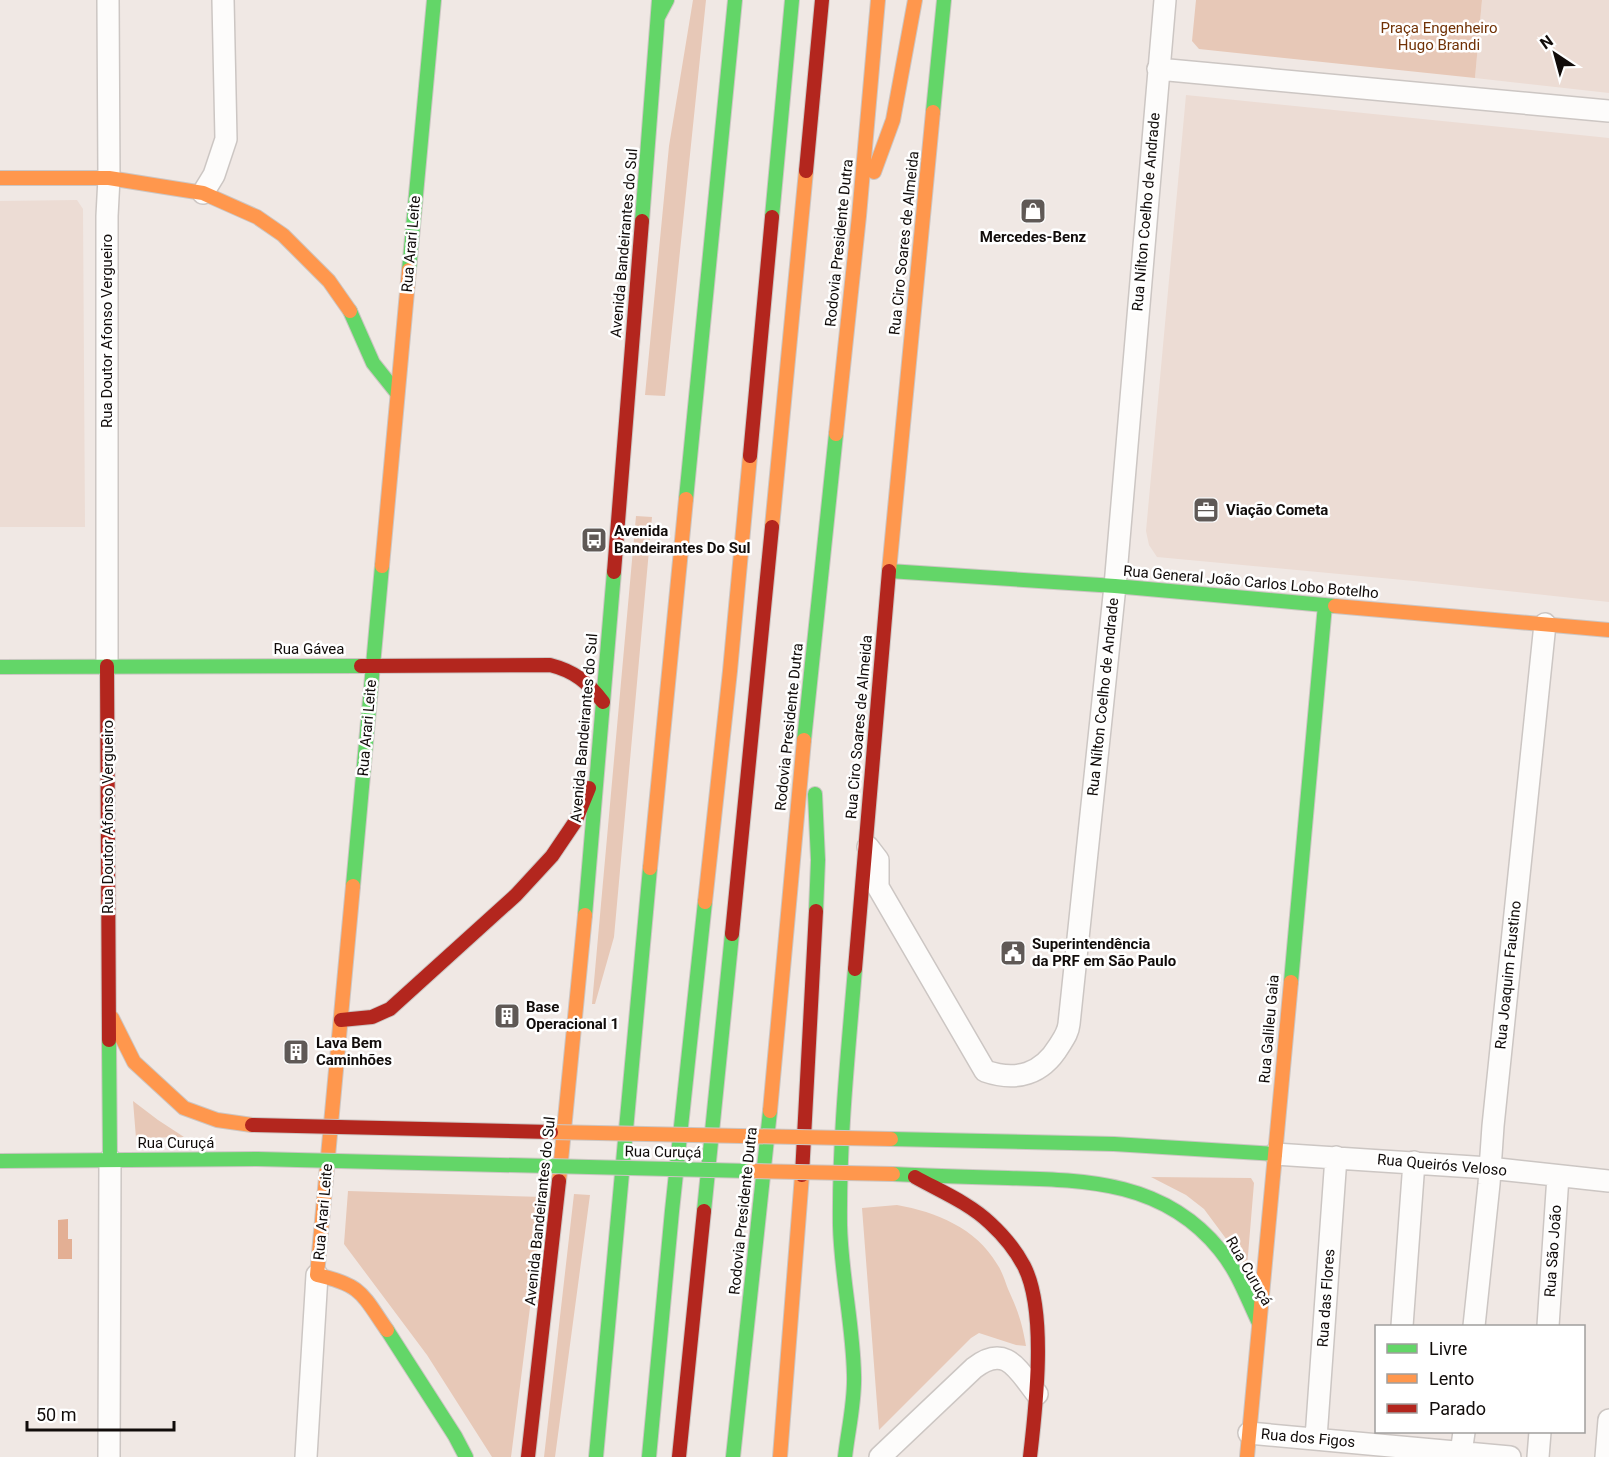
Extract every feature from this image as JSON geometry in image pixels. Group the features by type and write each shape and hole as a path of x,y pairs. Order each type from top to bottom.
{"main road":[{"name":"Rua Arari Leite","path":"317,1275 397,393 398,327 434,0"},
{"name":"Avenida Bandeirantes do Sul","path":"528,1457 569,1096 599,764 659,0"},
{"path":"658,17 667,0"},
{"path":"596,1457 616,1221 735,0"},
{"path":"649,1457 672,1210 730,671 792,0"},
{"path":"679,1457 758,672 822,0"},
{"name":"Rodovia Presidente Dutra","path":"733,1457 769,1115 804,735 859,216 878,0"},
{"path":"859,216 893,120 915,0"},
{"name":"Rua Ciro Soares de Almeida","path":"845,1457 854,1377 848,1301 841,1263 840,1222 845,1091 889,571 944,0"},
{"path":"0,178 110,178 203,193 257,217 283,235 307,257 349,309 373,363 397,393"},
{"path":"349,309 365,318"},
{"name":"Rua General João Carlos Lobo Botelho","path":"889,571 1115,586 1609,630"},
{"name":"Rua Galileu Gaia","path":"1247,1457 1325,605"},
{"name":"Rua Gávea","path":"0,667 550,665 572,671 582,677 603,702"},
{"name":"Rua Doutor Afonso Vergueiro","path":"107,666 110,1160"},
{"path":"780,1457 799,1229 818,860 815,793 804,735"},
{"path":"341,1020 368,1019 390,1009 516,895 564,840 599,764"},
{"name":"Rua Curuçá","path":"108,1011 134,1062 184,1108 217,1120 252,1125 1113,1144 1275,1154"},
{"name":"Rua Curuçá","path":"0,1161 257,1159 1087,1180 1126,1187 1162,1201 1187,1218 1223,1254 1259,1323"},
{"path":"910,1175 973,1210 1003,1237 1024,1266 1036,1304 1037,1394 1030,1457"},
{"path":"595,1321 603,1253 616,1221"},
{"path":"317,1275 344,1281 362,1293 409,1362 466,1457"}],"street":[{"name":"Rua Doutor Afonso Vergueiro","path":"107,666 107,228 110,178 108,0"},
{"path":"203,193 214,175 226,139 224,0"},
{"name":"Rua Nílton Coelho de Andrade","path":"866,844 878,860 878,887 986,1071 997,1075 1018,1075 1037,1070 1047,1064 1068,1032 1115,586 1165,0"},
{"path":"1158,69 1609,111"},
{"name":"Rua Joaquim Faustino","path":"1474,1325 1545,624"},
{"name":"Rua Queirós Veloso","path":"1275,1154 1489,1168 1609,1181"},
{"name":"Rua das Flores","path":"1317,1438 1336,1157"},
{"name":"Rua Doutor Afonso Vergueiro","path":"110,1160 110,1457"},
{"path":"1402,1325 1414,1162"},
{"name":"Rua São João","path":"1548,1325 1558,1176"},
{"name":"Rua Arari Leite","path":"306,1457 317,1275"},
{"path":"880,1457 985,1360 999,1358 1009,1360 1037,1394"},
{"path":"1606,1457 1609,1420"},
{"name":"Rua dos Figos","path":"1249,1433 1317,1438 1394,1439 1461,1453 1510,1457"},
{"path":"1461,1453 1464,1433"},
{"path":"1539,1457 1540,1433"}],"shaded area":[{"path":"1482,0 1609,0 1609,93 1475,78"},
{"path":"1186,95 1609,138 1609,602 1157,557 1149,545 1146,531"},
{"path":"77,200 83,209 85,527 0,527 0,201"},
{"path":"68,1219 68,1239 72,1239 72,1259 58,1259 58,1220"}],"green space":[{"path":"693,0 706,0 665,396 645,395 669,146"},
{"name":"Praça Engenheiro Hugo Brandi","path":"1196,0 1482,0 1475,78 1199,49 1192,41"},
{"path":"636,516 652,517 614,937 595,1004 592,1004"},
{"path":"133,1101 158,1120 184,1137 136,1138"},
{"path":"1151,1177 1251,1178 1254,1183 1247,1267 1204,1209 1186,1195"},
{"path":"348,1191 544,1197 511,1457 492,1457 427,1355 344,1244"},
{"path":"574,1194 590,1195 555,1457 544,1457"},
{"path":"897,1205 926,1212 954,1224 966,1231 988,1251 1000,1270 1014,1304 1026,1346 979,1333 971,1338 879,1430 862,1208"}],"traffic: fast":[{"path":"409,270 434,0"},
{"path":"642,221 659,0"},
{"path":"658,17 667,0"},
{"path":"686,499 735,0"},
{"path":"772,217 792,0"},
{"path":"933,112 944,0"},
{"path":"350,311 373,363 397,393"},
{"path":"804,740 836,434"},
{"path":"353,886 382,566"},
{"path":"889,571 1115,586 1335,606"},
{"path":"585,915 614,572"},
{"path":"1291,982 1325,605"},
{"path":"0,667 361,666"},
{"path":"815,794 818,860 816,911"},
{"path":"596,1457 650,868"},
{"path":"649,1457 672,1211 705,902"},
{"path":"704,1211 732,934"},
{"path":"845,1457 854,1375 852,1337 842,1262 840,1193 844,1097 855,969"},
{"path":"109,1040 110,1160"},
{"path":"733,1457 770,1111"},
{"path":"891,1139 1114,1144 1275,1154"},
{"path":"0,1161 257,1159"},
{"path":"257,1159 750,1171"},
{"path":"893,1174 1068,1181 1124,1189 1150,1198 1175,1210 1198,1227 1220,1250 1237,1276 1259,1323"},
{"path":"387,1330 466,1457"}],"traffic: slow":[{"path":"836,434 859,216 878,0"},
{"path":"874,172 893,120 915,0"},
{"path":"889,571 933,112"},
{"path":"772,527 806,171"},
{"path":"0,178 109,178 203,193 257,217 283,235 329,281 350,311"},
{"path":"382,566 409,270"},
{"path":"705,902 750,456"},
{"path":"650,868 686,499"},
{"path":"1335,606 1609,630"},
{"path":"770,1111 804,740"},
{"path":"353,886 317,1275 343,1283 360,1293 387,1330"},
{"path":"559,1181 585,915"},
{"path":"1247,1457 1291,982"},
{"path":"112,1018 134,1062 184,1108 217,1120 252,1125"},
{"path":"551,1132 891,1139"},
{"path":"750,1171 893,1174"},
{"path":"780,1457 802,1175"}],"traffic: jam":[{"path":"806,171 822,0"},
{"path":"750,456 772,217"},
{"path":"614,572 642,221"},
{"path":"732,934 772,527"},
{"path":"855,969 889,571"},
{"path":"361,666 550,665 580,678 603,702"},
{"path":"107,666 109,1040"},
{"path":"341,1020 372,1017 390,1009 516,895 552,856 575,822 589,788"},
{"path":"802,1175 816,911"},
{"path":"252,1125 551,1132"},
{"path":"915,1177 964,1203 982,1216 1004,1237 1024,1266 1031,1285 1038,1333 1037,1386 1030,1457"},
{"path":"528,1457 559,1181"},
{"path":"679,1457 704,1211"}],"place":[{"name":"Mercedes-Benz","path":"1033,211"},
{"name":"Viação Cometa","path":"1206,510"},
{"name":"Avenida Bandeirantes Do Sul","path":"594,540"},
{"name":"Superintendência da PRF em São Paulo","path":"1013,953"},
{"name":"Base Operacional 1","path":"507,1016"},
{"name":"Lava Bem Caminhões","path":"296,1052"}]}
